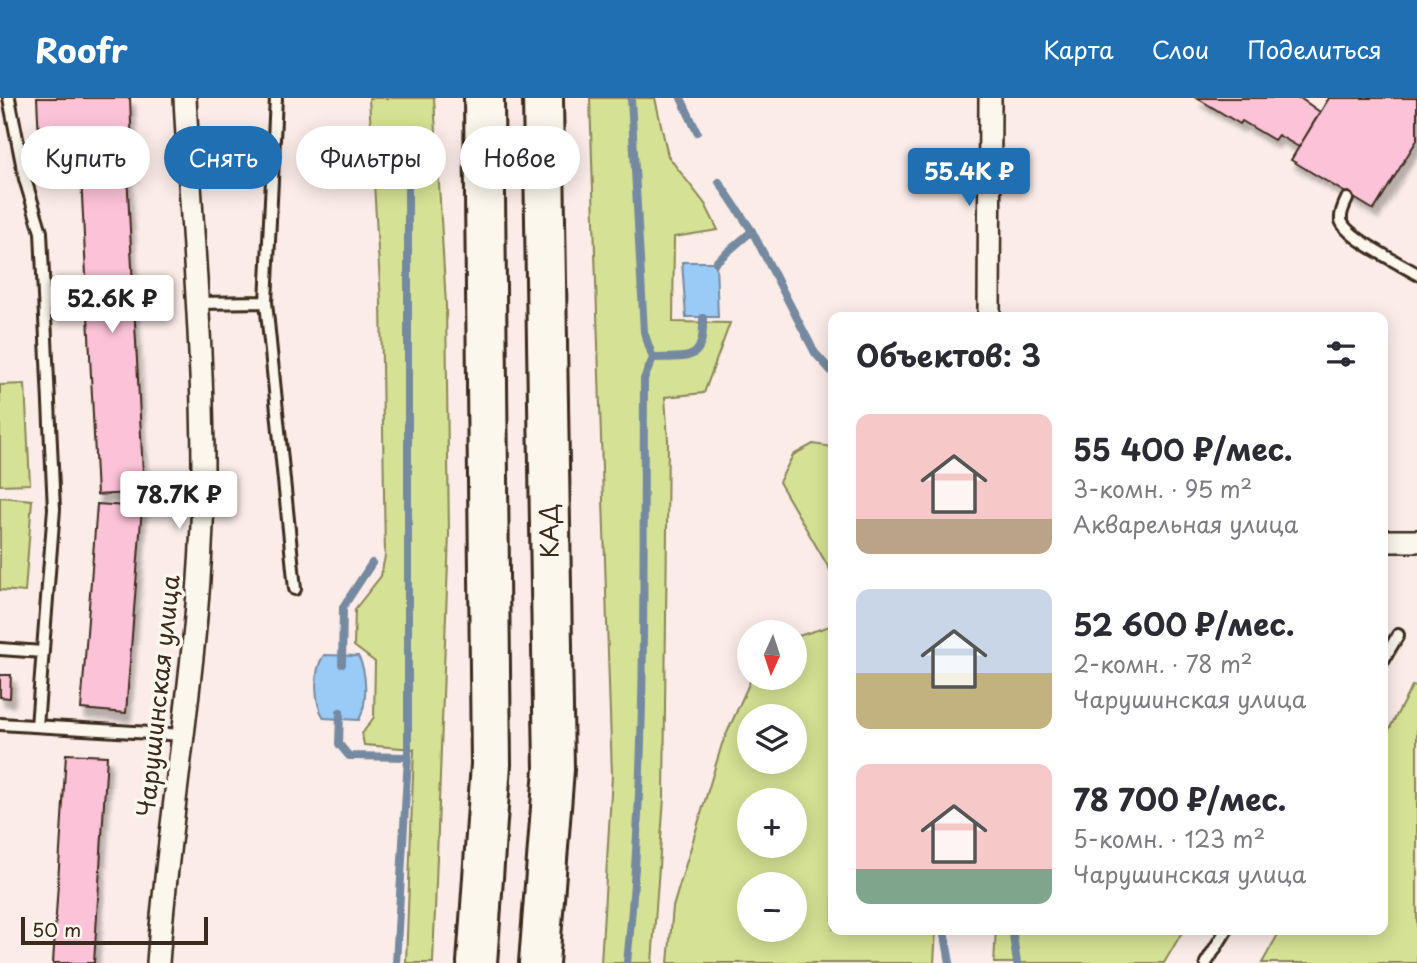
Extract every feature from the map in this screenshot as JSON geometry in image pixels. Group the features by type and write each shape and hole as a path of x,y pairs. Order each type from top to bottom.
{"highway":[{"path":"477,963 491,764 484,98"},
{"name":"КАД","path":"539,963 554,769 543,98"}],"street":[{"name":"Чарушинская улица","path":"158,963 163,899 184,735 199,559 203,468 185,98"},
{"path":"989,312 990,98"},
{"path":"1388,541 1417,541"}],"lane":[{"path":"9,98 25,178 41,232 54,509 37,726"},
{"path":"276,98 266,302 295,589"},
{"path":"1347,199 1342,207 1341,220 1348,232 1417,274"},
{"path":"195,303 266,302"},
{"path":"1388,652 1398,635"},
{"path":"0,649 43,652"},
{"path":"0,724 184,735"},
{"path":"1206,963 1223,935"}],"green space":[{"path":"369,98 434,98 436,126 371,126"},
{"path":"590,98 655,98 668,156 705,204 718,230 674,237 673,322 730,323 704,393 665,397 668,440 664,798 652,963 601,963 612,776"},
{"path":"374,189 439,189 446,305 449,535 433,963 406,963 414,749 364,745 362,734 374,717 375,662 354,646 355,609 381,576 385,556 381,302"},
{"path":"25,384 30,484 0,485 0,385"},
{"path":"813,444 828,446 828,566 779,482 793,455"},
{"path":"0,497 32,500 25,592 0,590"},
{"path":"828,627 828,935 936,935 934,963 668,963 673,907 722,744 737,710 737,774 807,774 807,704 740,704 746,690 807,690 807,633"},
{"path":"1412,686 1417,687 1417,963 1262,963 1278,935 1388,935 1388,732"},
{"path":"996,935 1180,935 1164,963 994,963"}],"water":[{"path":"682,262 716,262 718,317 686,317"},
{"path":"324,655 358,656 365,687 364,705 359,720 324,718 318,704 316,686 320,661"}],"building":[{"path":"37,98 130,98 131,126 38,126"},
{"path":"1197,98 1300,98 1320,112 1299,147 1278,135 1274,140 1242,121 1240,124"},
{"path":"1329,98 1417,98 1417,140 1374,210 1291,160"},
{"path":"82,189 128,189 144,492 97,495"},
{"path":"97,504 142,507 126,713 81,709"},
{"path":"0,675 11,675 10,698 0,697"},
{"path":"66,754 107,756 94,963 53,963"}],"waterway":[{"path":"627,963 641,744 644,379 653,358 644,332 631,98"},
{"path":"681,98 697,132"},
{"path":"719,182 752,231 815,353 828,367"},
{"path":"396,963 408,757 408,189"},
{"path":"716,262 752,231"},
{"path":"653,358 677,358 693,354 701,343 703,318"},
{"path":"342,664 343,607 372,563"},
{"path":"340,712 339,744 349,756 408,757"},
{"path":"945,935 950,963"},
{"path":"1013,935 1017,963"}]}
